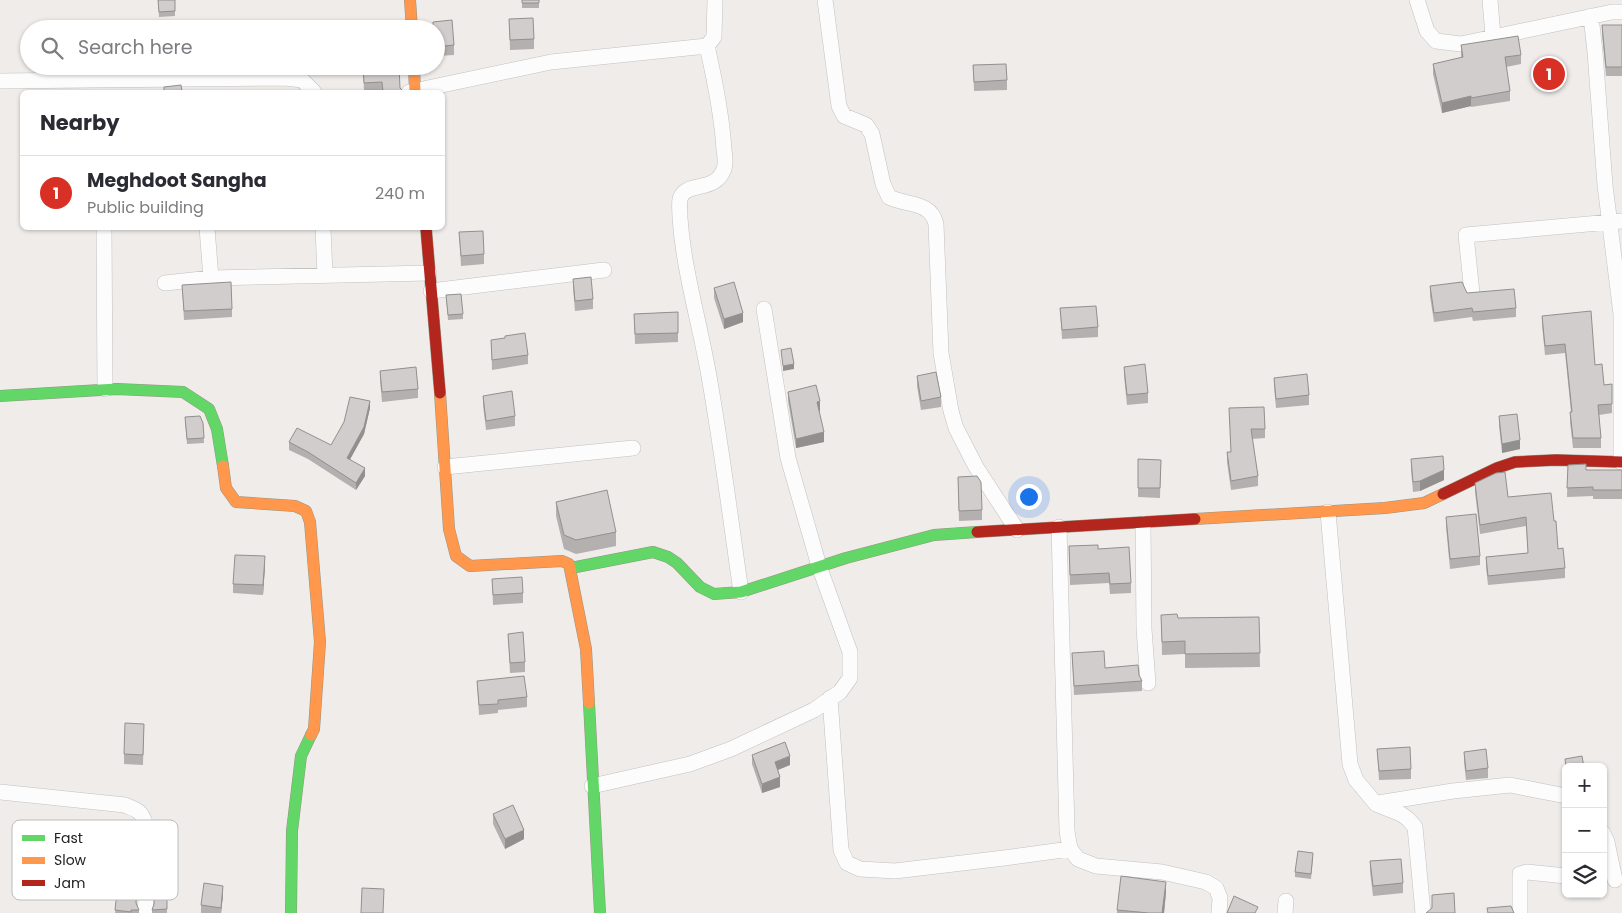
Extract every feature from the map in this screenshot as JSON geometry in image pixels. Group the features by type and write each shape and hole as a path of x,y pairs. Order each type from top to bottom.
{"street":[{"path":"410,0 411,20"},
{"path":"424,90 551,62 707,46 714,37 715,0"},
{"path":"825,0 839,106 844,116 866,125 872,134 883,184 888,197 898,202 926,208 934,216 936,224 941,353 951,411 956,428 976,466 1017,530"},
{"path":"1418,0 1427,31 1436,41 1460,44 1591,16 1615,8"},
{"path":"1490,0 1493,36"},
{"path":"571,568 653,552 668,556 700,587 714,594 741,592 846,558 934,535 1143,524 1385,508 1424,503 1497,468 1515,462 1556,460 1621,462 1620,314 1616,221 1591,16"},
{"path":"707,46 719,106 725,167 720,177 712,185 687,190 680,198 680,217 688,283 710,380 741,592"},
{"path":"414,75 415,90"},
{"path":"0,81 102,86 195,86 285,78 302,80 312,90"},
{"path":"1472,293 1466,235 1616,221"},
{"path":"104,230 105,390"},
{"path":"207,230 211,278"},
{"path":"323,230 325,275"},
{"path":"426,230 449,529 456,556 470,566 562,561 569,564 571,568 586,649 600,913"},
{"path":"431,291 604,270"},
{"path":"165,283 211,278 429,273"},
{"path":"592,786 690,764 731,749 814,710 840,692 850,678 850,652 819,566 788,458 764,309"},
{"path":"0,396 105,390 183,392 209,409 217,429 226,488 236,502 295,506 306,511 312,539 320,642 314,729 301,756 292,831 290,913"},
{"path":"445,467 633,448"},
{"path":"1328,512 1350,764 1356,780 1376,804 1401,814 1415,827 1423,913"},
{"path":"1143,524 1144,628 1148,683"},
{"path":"1059,527 1070,849 1078,859 1096,866 1162,872 1206,882 1216,888 1220,898 1219,913"},
{"path":"830,698 841,850 847,863 860,868 895,871 1070,849"},
{"path":"1376,804 1452,791 1510,785 1562,795"},
{"path":"0,792 125,805 140,812 145,820"},
{"path":"1607,842 1614,880"},
{"path":"1520,913 1520,874 1527,872 1562,876"},
{"path":"145,913 146,900"}],"building":[{"path":"158,0 175,0 175,11 159,12"},
{"path":"522,0 539,0 539,3 522,3"},
{"path":"533,18 534,39 510,40 509,19"},
{"path":"452,20 454,45 445,46 445,21"},
{"path":"1602,25 1622,25 1622,67 1606,67"},
{"path":"1518,36 1521,55 1505,57 1510,91 1471,98 1471,96 1442,103 1433,64 1463,57 1461,45"},
{"path":"1006,64 1007,80 974,82 973,65"},
{"path":"364,75 399,75 400,88 402,90 383,90 382,82 364,83"},
{"path":"181,85 182,90 164,90 164,87"},
{"path":"483,231 484,254 461,256 459,232"},
{"path":"591,277 593,299 575,301 573,279"},
{"path":"231,282 232,309 184,311 182,285"},
{"path":"734,282 743,313 724,319 714,288"},
{"path":"1462,282 1467,293 1514,289 1516,308 1473,312 1472,308 1434,313 1430,286"},
{"path":"461,294 463,314 448,315 446,295"},
{"path":"1096,306 1098,327 1062,330 1060,308"},
{"path":"1591,311 1595,365 1602,364 1604,385 1612,384 1612,404 1598,405 1601,438 1573,438 1565,344 1545,346 1542,316"},
{"path":"678,312 678,333 635,334 634,314"},
{"path":"525,333 528,355 492,360 491,340"},
{"path":"791,348 794,364 783,366 781,350"},
{"path":"1145,364 1148,393 1127,395 1124,367"},
{"path":"416,367 418,389 382,392 380,371"},
{"path":"936,372 941,397 921,401 917,376"},
{"path":"1307,374 1309,395 1276,399 1274,378"},
{"path":"816,385 820,401 817,402 824,432 796,439 788,392"},
{"path":"512,391 515,416 486,421 483,396"},
{"path":"350,397 370,401 364,427 347,458 365,468 356,483 289,442 297,428 331,445 344,422"},
{"path":"1264,407 1265,429 1251,429 1258,476 1231,481 1227,452 1231,452 1229,408"},
{"path":"1517,414 1520,440 1502,444 1499,416"},
{"path":"200,416 203,423 204,438 187,439 185,417"},
{"path":"1443,456 1444,470 1420,481 1413,482 1411,459"},
{"path":"1138,459 1161,460 1160,488 1138,488"},
{"path":"1586,464 1586,470 1622,470 1622,490 1593,490 1593,487 1567,488 1568,465"},
{"path":"1505,472 1508,497 1551,493 1558,549 1563,548 1565,568 1488,576 1486,557 1528,553 1526,517 1480,525 1475,483 1496,473"},
{"path":"977,476 981,482 982,510 959,511 958,477"},
{"path":"607,490 616,532 576,540 564,535 556,502"},
{"path":"1476,514 1480,556 1450,559 1446,517"},
{"path":"1098,545 1098,549 1129,547 1131,583 1110,584 1109,573 1070,575 1069,546"},
{"path":"235,555 265,556 263,585 233,584"},
{"path":"522,577 523,593 493,595 492,579"},
{"path":"1177,614 1178,618 1259,617 1260,653 1185,654 1185,641 1162,642 1161,615"},
{"path":"523,632 525,662 510,663 508,634"},
{"path":"1104,651 1105,668 1138,665 1142,681 1074,686 1072,653"},
{"path":"524,676 527,697 498,700 498,704 479,705 477,681"},
{"path":"125,723 144,724 143,755 124,754"},
{"path":"785,742 790,756 775,762 780,777 762,784 752,755"},
{"path":"1410,747 1411,769 1379,771 1377,749"},
{"path":"1486,749 1488,768 1466,771 1464,752"},
{"path":"1582,756 1583,763 1566,763 1565,759"},
{"path":"513,805 524,830 505,839 493,814"},
{"path":"1298,851 1313,853 1311,874 1295,872"},
{"path":"1401,859 1403,883 1373,886 1370,861"},
{"path":"1121,876 1166,882 1162,913 1117,910"},
{"path":"204,883 223,886 221,908 201,905"},
{"path":"362,888 384,889 383,913 361,913"},
{"path":"1454,893 1455,913 1426,913 1432,908 1432,895"},
{"path":"1234,896 1258,907 1255,913 1227,913"},
{"path":"116,900 136,900 139,910 131,910 131,912 115,910"},
{"path":"154,900 167,900 167,909 152,910"},
{"path":"1511,906 1514,913 1488,913 1487,908"}],"traffic: fast":[{"path":"0,396 117,389 183,392 209,409 217,429 223,466"},
{"path":"571,568 653,552 668,557 677,563 700,587 714,594 741,592 846,558 934,535 977,532"},
{"path":"589,703 600,913"},
{"path":"291,913 292,831 301,756 311,735"}],"traffic: slow":[{"path":"410,0 411,20"},
{"path":"414,75 415,90"},
{"path":"440,393 449,529 456,556 470,566 562,561 569,564 586,649 589,703"},
{"path":"223,466 226,488 236,502 295,506 306,511 310,522 320,642 314,729 311,735"},
{"path":"1195,519 1385,508 1424,503 1443,494"}],"traffic: jam":[{"path":"426,230 440,393"},
{"path":"1443,494 1497,468 1515,462 1556,460 1622,462"},
{"path":"977,532 1195,519"}],"place":[{"name":"Meghdoot Sangha","path":"1549,74"}]}
